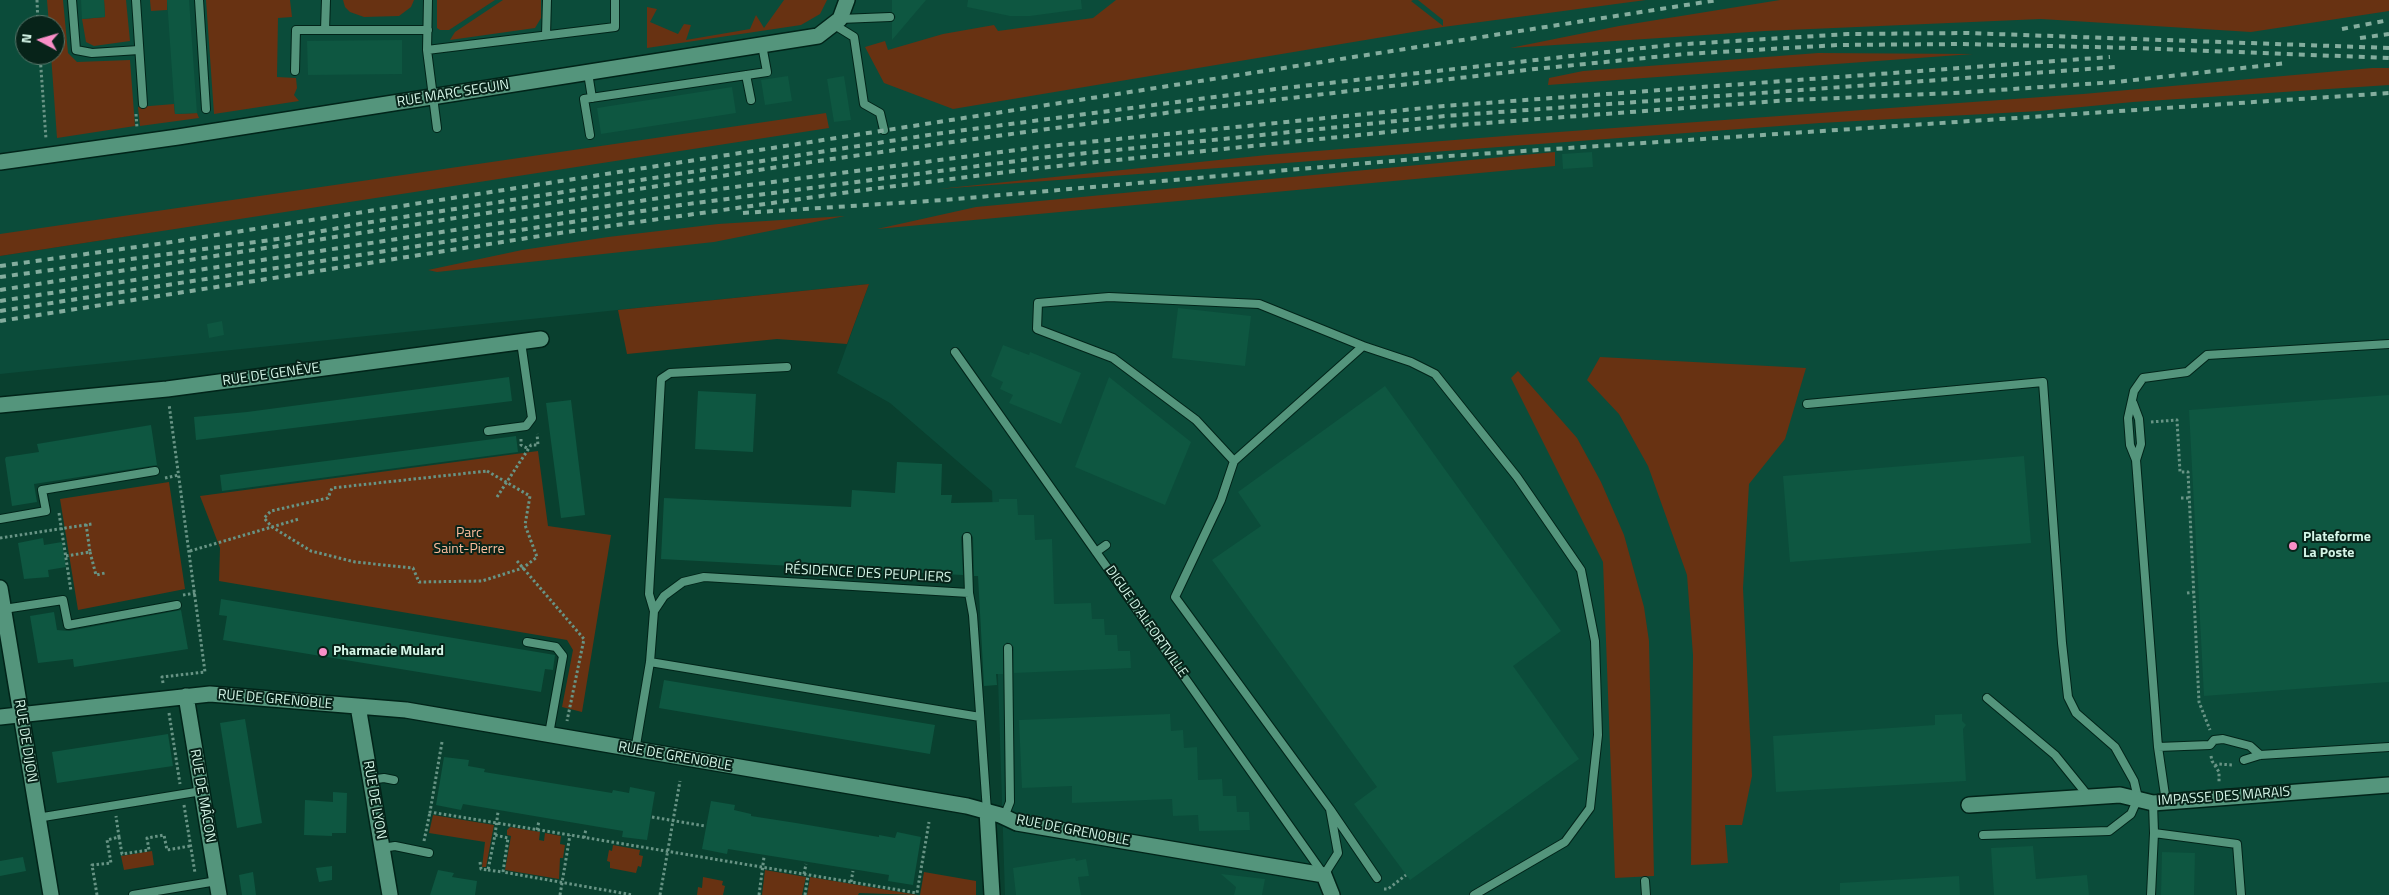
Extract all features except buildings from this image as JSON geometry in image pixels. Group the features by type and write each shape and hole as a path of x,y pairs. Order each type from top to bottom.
{"street":[{"path":"836,22 847,0"},
{"name":"RUE MARC SEGUIN","path":"0,162 43,149 178,137 818,36 836,22"},
{"name":"RUE DE GENÈVE","path":"0,405 167,389 541,339"},
{"name":"RUE DE DIJON","path":"0,588 51,895"},
{"name":"RUE DE GRENOBLE","path":"0,717 210,694 406,710 987,811 1017,823 1324,875"},
{"name":"RUE DE MÂCON","path":"186,696 218,888"},
{"name":"RUE DE LYON","path":"358,706 390,895"},
{"name":"IMPASSE DES MARAIS","path":"1969,805 2120,795 2160,803 2389,785"},
{"path":"987,811 992,895"},
{"name":"DIGUE D'ALFORTVILLE","path":"1324,875 1332,895"}],"lane":[{"path":"72,0 76,50 92,53 139,50"},
{"path":"136,0 143,104"},
{"path":"199,0 206,109"},
{"path":"325,30 326,0"},
{"path":"428,0 427,50 437,128"},
{"path":"546,35 547,0"},
{"path":"427,50 615,27 616,0"},
{"path":"836,22 890,17"},
{"path":"836,22 854,37 864,104 880,113 884,130"},
{"path":"295,71 296,30 428,30"},
{"path":"590,135 584,99 767,72 762,45"},
{"path":"588,73 592,98"},
{"path":"746,75 750,100"},
{"path":"1234,461 1196,420 1113,358 1037,330 1038,303 1109,297 1259,304 1363,346 1411,362 1435,374 1517,476 1581,570 1595,641 1598,735 1590,808 1565,842 1474,895"},
{"path":"488,431 526,426 532,418 521,342"},
{"path":"2151,895 2154,833 2160,803 2158,747 2136,460 2130,444 2128,418 2137,385 2143,378 2187,372 2207,356 2389,344"},
{"path":"1363,346 1234,461 1221,500 1175,597 1330,809 1377,878"},
{"name":"DIGUE D'ALFORTVILLE","path":"955,352 1324,875"},
{"path":"636,751 650,662 654,611 649,594 661,379 670,373 787,366"},
{"path":"1807,404 2043,382 2062,643 2068,697 2076,713 2115,747 2134,781 2138,798 2132,814 2108,831 1983,835"},
{"path":"2133,403 2140,422 2140,444 2136,460"},
{"path":"0,519 46,511 42,490 155,471"},
{"path":"967,536 969,592"},
{"path":"1096,552 1106,545"},
{"name":"RÉSIDENCE DES PEUPLIERS","path":"654,611 674,587 683,582 704,577 969,592 987,811"},
{"path":"3,614 63,600 68,625 177,605"},
{"path":"527,642 556,647 563,656 549,734"},
{"path":"1004,817 1010,802 1008,648"},
{"path":"650,662 980,717"},
{"path":"1987,698 2055,755 2089,797"},
{"path":"2158,747 2210,744 2214,740 2223,739 2250,746 2260,755"},
{"path":"2244,760 2260,755 2389,747"},
{"path":"370,780 384,778 394,780"},
{"path":"37,818 202,791"},
{"path":"1324,875 1338,853 1330,809"},
{"path":"2154,833 2237,844 2241,895"},
{"path":"382,848 395,846 429,853"},
{"path":"1645,881 1646,895"},
{"path":"133,895 197,884 218,888"}],"path":[{"path":"37,0 38,15"},
{"path":"40,65 43,149"},
{"path":"167,389 196,593 205,672"},
{"path":"2140,422 2177,420 2180,472 2188,472 2196,635 2196,679 2199,702 2210,728 2212,761 2219,776"},
{"path":"521,445 528,449"},
{"path":"487,471 530,496 525,525 537,557 524,568 482,582 419,582 413,568 355,562 311,551 272,526 264,518 271,511 328,498 332,488 487,471"},
{"path":"160,479 179,475"},
{"path":"2181,498 2189,498"},
{"path":"58,504 72,595"},
{"path":"190,551 299,519"},
{"path":"86,524 96,575 105,573"},
{"path":"0,538 92,524"},
{"path":"2185,545 2192,545"},
{"path":"66,556 90,552"},
{"path":"2187,593 2194,592"},
{"path":"178,596 196,593"},
{"path":"2190,636 2196,635"},
{"path":"173,734 197,884"},
{"path":"426,832 442,742"},
{"path":"660,895 680,781"},
{"path":"114,805 122,854 149,850 147,838 164,835 167,850 190,846"},
{"path":"430,812 917,893 929,822"},
{"path":"488,870 498,812"},
{"path":"652,817 705,826"},
{"path":"537,830 539,821"},
{"path":"584,838 586,829"},
{"path":"495,835 508,838 503,872"},
{"path":"560,895 570,835"},
{"path":"97,895 92,865 111,863 107,840 120,838"},
{"path":"759,895 764,857"},
{"path":"480,862 481,869 633,895"},
{"path":"805,895 806,864"},
{"path":"851,882 853,871"},
{"path":"1388,889 1406,875"}],"shaded area":[{"path":"0,0 2389,0 2389,895 1005,895 992,491 890,403 837,373 869,284 0,374 0,256 154,232 0,247"}],"green space":[{"path":"47,0 63,0 64,15 48,15"},
{"path":"104,0 126,0 130,41 94,46 86,42 82,19 105,17"},
{"path":"150,0 167,0 167,10 151,11"},
{"path":"206,0 290,0 292,17 278,18 277,77 296,78 297,88 294,95 299,101 214,114"},
{"path":"343,0 414,0 411,7 399,16 364,17 350,12 345,7"},
{"path":"437,0 495,0 449,30 440,30 437,28"},
{"path":"503,0 541,0 541,18 535,28 450,40 455,32"},
{"path":"784,0 827,0 820,14 801,25 647,48 647,7 657,9 650,22 678,34 684,24 691,25 686,40 750,29 756,15 764,28"},
{"path":"1116,0 1413,0 1411,1 1443,26 1443,20 1418,0 1646,0 1443,27 953,109 884,83 865,47 885,41 888,50 943,34 994,25 998,31 1093,18"},
{"path":"1780,0 2389,0 2389,11 2251,32 2041,19 1765,31 1510,48 1619,26"},
{"path":"65,21 68,53 77,62 130,60 135,126 57,138 52,65 65,65"},
{"path":"1818,53 1973,54 1548,85 1549,78 1583,71"},
{"path":"2389,68 2389,85 2133,102 2040,111 1820,123 938,189 1267,155 2083,94"},
{"path":"174,104 175,114 197,113 199,118 140,126 138,107"},
{"path":"826,113 829,128 0,256 0,234"},
{"path":"1555,152 1555,166 877,229 976,207"},
{"path":"845,216 714,242 437,272 428,270 522,250 608,237 718,224"},
{"path":"869,284 847,344 777,339 627,354 618,310"},
{"path":"1600,357 1806,368 1785,439 1749,484 1743,588 1752,776 1742,825 1725,825 1728,863 1691,865 1693,655 1687,575 1648,466 1619,414 1587,380"},
{"path":"1518,371 1577,438 1601,482 1624,535 1644,607 1649,641 1654,876 1615,878 1603,562 1511,378"},
{"name":"Parc Saint-Pierre","path":"538,451 548,526 611,535 582,712 562,707 573,650 567,640 219,581 220,548 200,496"},
{"path":"169,482 185,589 78,610 60,499"},
{"path":"433,815 494,825 486,867 482,867 485,842 429,833"},
{"path":"510,827 540,832 539,840 544,841 545,833 561,836 560,844 565,845 563,858 560,858 559,879 505,870 511,836 507,835 507,830"},
{"path":"613,845 640,850 639,855 643,856 641,867 638,866 636,873 610,868 610,862 607,861 609,850 612,851"},
{"path":"152,851 154,865 124,870 121,856"},
{"path":"765,870 806,877 802,895 762,895"},
{"path":"924,872 976,881 976,895 920,895"},
{"path":"703,877 723,881 722,885 725,886 723,895 697,895 698,887 702,888"},
{"path":"810,877 918,895 859,893 858,895 807,895"}],"railway":[{"path":"0,266 165,243 1718,0"},
{"path":"2342,29 2389,20"},
{"path":"0,277 285,238 365,223 935,134 1275,89 1670,45 1848,34 1967,33 2389,48"},
{"path":"2360,38 2389,34"},
{"path":"0,290 797,164 945,143 1173,112 1535,69 1685,54 1839,45 1961,44 2135,48 2389,58"},
{"path":"0,301 704,191 1039,147 1444,106 2110,57"},
{"path":"0,321 553,234 871,189 1039,168 1446,126 1790,100 1954,93 2116,82 2287,63"},
{"path":"0,311 681,205 1039,158 1445,116 2116,67"},
{"path":"743,213 944,200 1449,156 2389,93"}],"place":[{"name":"Plateforme La Poste","path":"2293,546"},
{"name":"Pharmacie Mulard","path":"323,652"}]}
